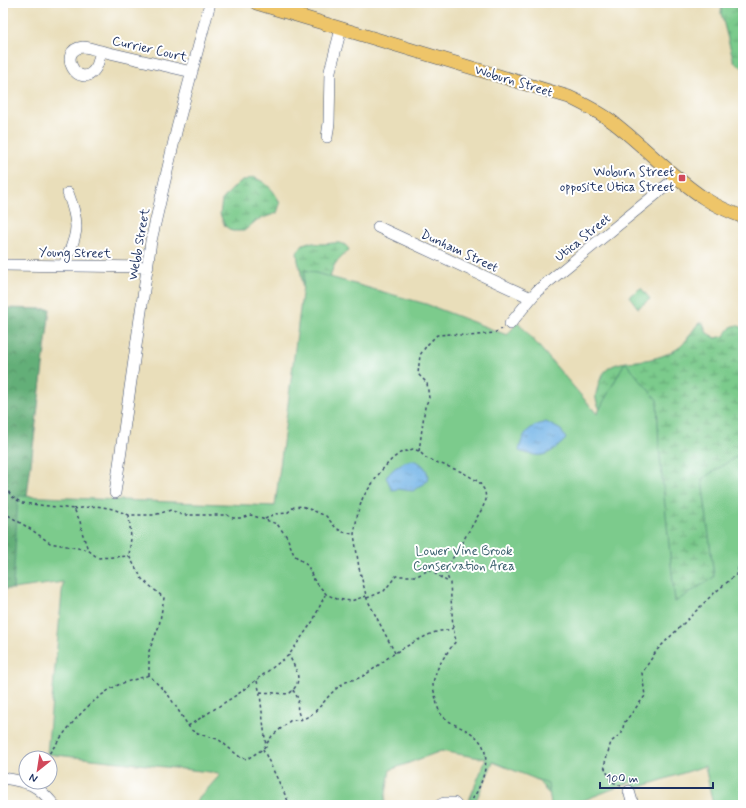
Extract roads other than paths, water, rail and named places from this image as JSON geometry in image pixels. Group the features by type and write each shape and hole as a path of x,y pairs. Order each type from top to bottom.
{"main road":[{"name":"Woburn Street","path":"256,3 569,97 590,107 610,120 677,177 706,199 723,209 743,217"}],"street":[{"name":"Webb Street","path":"115,493 151,241 210,3"},
{"path":"327,138 329,123 330,71 341,29"},
{"name":"Currier Court","path":"101,51 192,72"},
{"name":"Utica Street","path":"510,324 537,291 677,177"},
{"path":"64,266 74,240 76,228 76,217 68,193"},
{"name":"Dunham Street","path":"378,227 531,298"},
{"name":"Young Street","path":"3,266 148,267"},
{"path":"3,778 27,782 46,794 54,805"},
{"path":"629,791 633,805"},
{"path":"440,805 444,803 454,803 456,805"}],"water":[{"path":"546,422 561,430 566,439 550,452 545,454 534,455 519,451 522,439 527,431"},
{"path":"412,460 425,468 428,477 426,482 413,491 398,489 392,490 386,477 404,462"}],"place":[{"name":"Woburn Street opposite Utica Street","path":"682,178"}],"park label":[{"name":"Lower Vine Brook Conservation Area","path":"464,558"}]}
